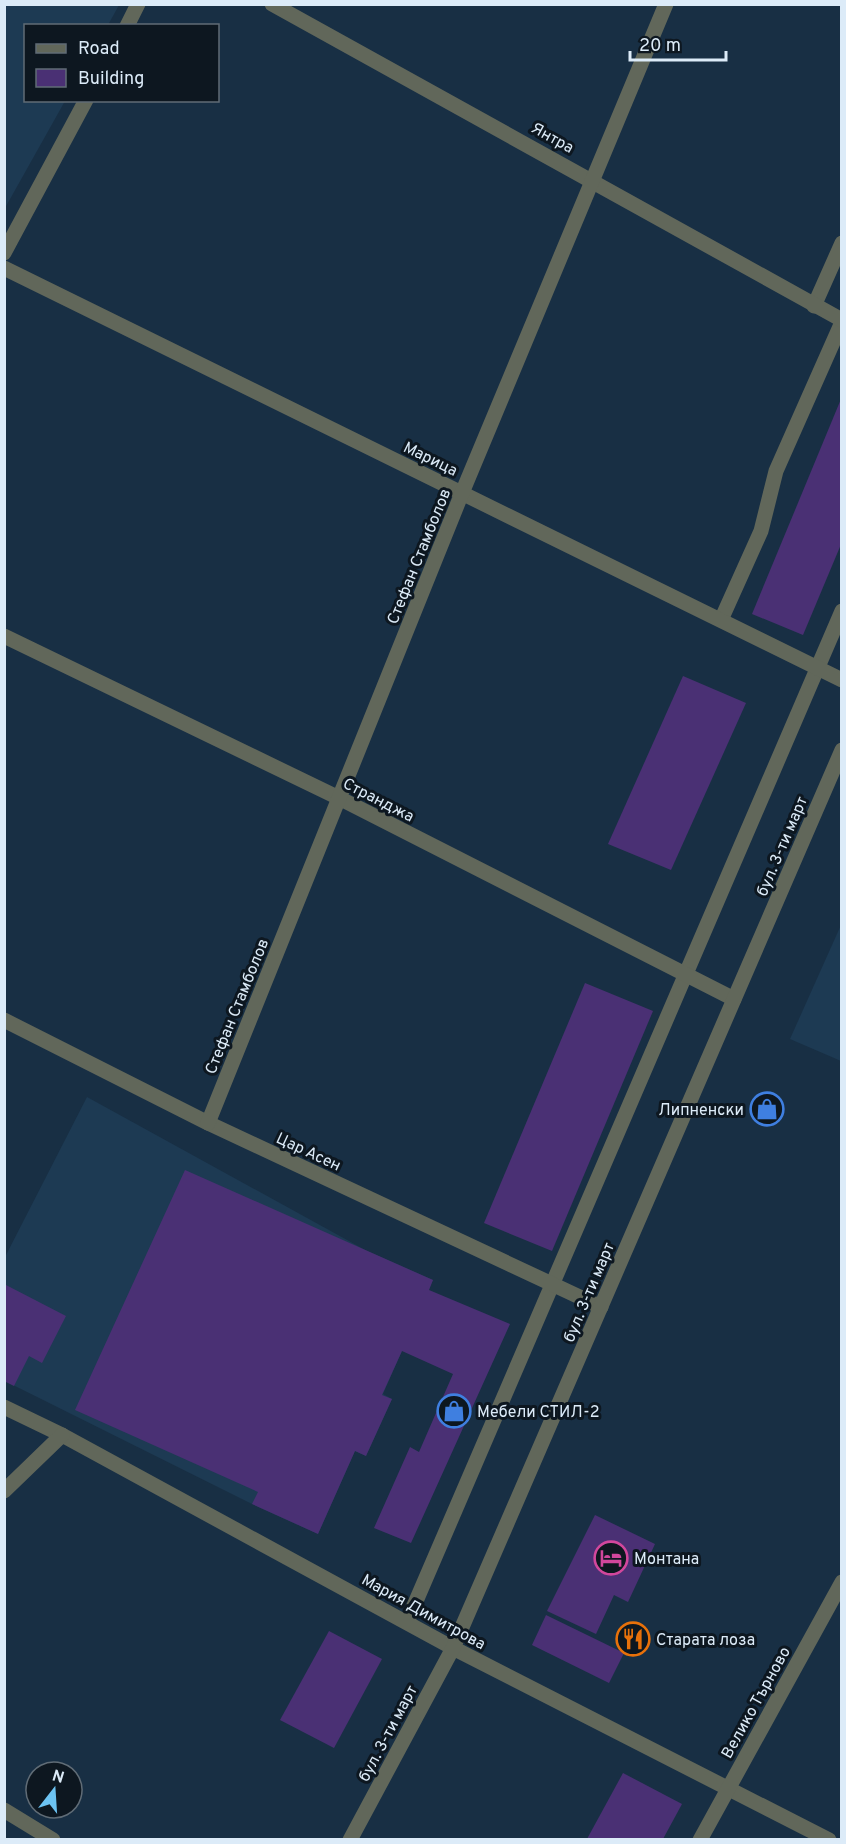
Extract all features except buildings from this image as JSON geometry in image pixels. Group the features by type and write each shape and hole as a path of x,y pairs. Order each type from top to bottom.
{"street":[{"path":"128,24 138,4"},
{"name":"Янтра","path":"272,4 592,179 842,321"},
{"name":"Стефан Стамболов","path":"208,1123 462,493 666,4"},
{"path":"4,253 85,102"},
{"path":"814,306 842,243"},
{"name":"Марица","path":"4,268 842,680"},
{"path":"721,620 761,531 776,471 842,321"},
{"path":"407,1622 842,611"},
{"name":"Странджа","path":"4,636 339,798 734,999"},
{"name":"бул. 3-ти март","path":"350,1839 453,1648 842,750"},
{"name":"Цар Асен","path":"4,1020 208,1123 551,1286 601,1307"},
{"name":"Мария Димитрова","path":"4,1407 62,1435 453,1648 727,1790 829,1839"},
{"path":"4,1491 62,1435"},
{"name":"Велико Търново","path":"700,1839 842,1582"},
{"path":"4,1810 53,1839"}],"shaded area":[{"path":"5,4 119,5 109,24 24,24 24,102 64,102 5,208"},
{"path":"841,925 841,1061 790,1039"},
{"path":"87,1097 367,1251 433,1280 383,1394 392,1399 366,1456 355,1451 318,1534 252,1504 5,1381 4,1259"}],"place":[{"name":"Липненски","path":"767,1109"},
{"name":"Мебели СТИЛ-2","path":"454,1411"},
{"name":"Монтана","path":"611,1558"},
{"name":"Старата лоза","path":"633,1639"}]}
